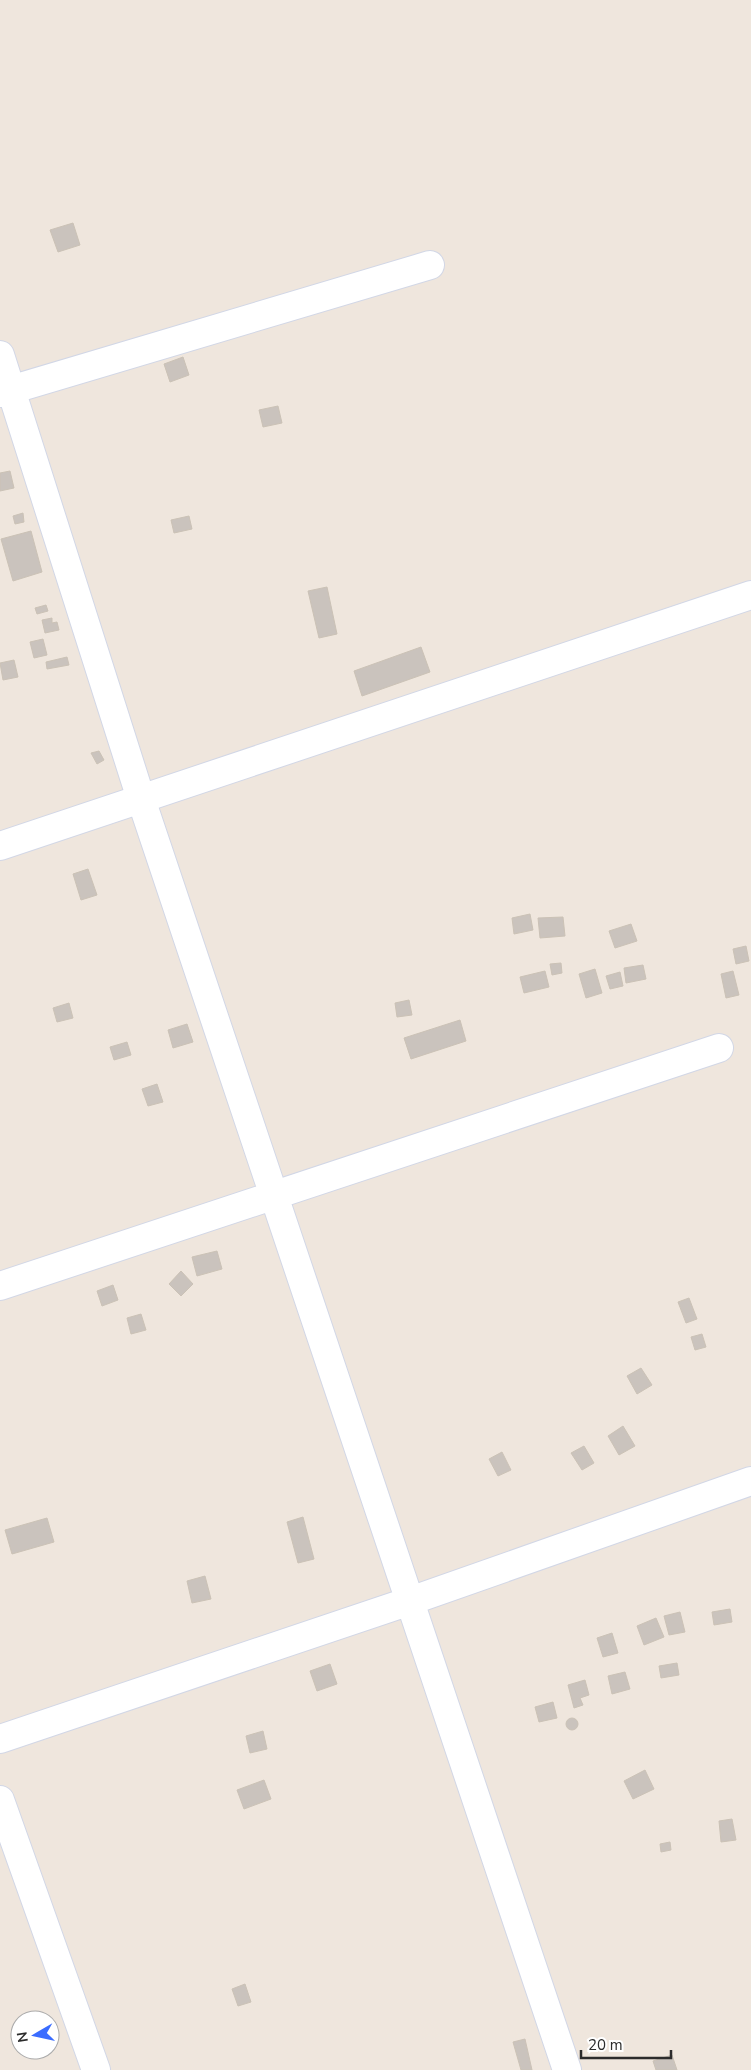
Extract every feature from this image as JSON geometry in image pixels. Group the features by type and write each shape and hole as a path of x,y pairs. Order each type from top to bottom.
{"street":[{"path":"6,392 430,265"},
{"path":"0,355 6,392 566,2070"},
{"path":"0,846 751,595"},
{"path":"0,1286 719,1048"},
{"path":"0,1739 410,1601 751,1481"},
{"path":"0,1800 96,2070"}],"building":[{"path":"73,223 80,245 58,252 50,230"},
{"path":"183,357 189,375 170,382 164,364"},
{"path":"278,406 282,423 263,427 259,410"},
{"path":"10,471 14,488 0,491 0,473"},
{"path":"23,513 24,522 15,524 13,516"},
{"path":"189,516 192,529 174,533 171,520"},
{"path":"31,531 42,572 13,581 1,539"},
{"path":"327,587 337,634 319,638 308,591"},
{"path":"46,605 48,611 37,614 35,608"},
{"path":"52,618 52,623 57,622 59,630 45,633 42,620"},
{"path":"43,639 47,655 34,658 30,642"},
{"path":"421,647 430,672 362,696 354,671"},
{"path":"67,657 69,665 47,669 46,662"},
{"path":"14,660 18,677 3,680 0,663"},
{"path":"99,751 104,760 97,764 91,753"},
{"path":"88,869 97,895 81,900 73,874"},
{"path":"530,914 533,930 514,934 512,918"},
{"path":"563,917 565,936 540,938 538,918"},
{"path":"631,924 637,941 615,948 609,931"},
{"path":"746,946 749,961 736,964 733,949"},
{"path":"561,963 562,973 552,975 550,964"},
{"path":"643,965 646,979 626,983 624,968"},
{"path":"595,969 602,993 586,998 579,974"},
{"path":"545,971 549,987 524,993 520,977"},
{"path":"733,971 739,995 726,998 721,974"},
{"path":"620,972 623,986 610,989 606,976"},
{"path":"409,1000 412,1015 397,1017 395,1003"},
{"path":"69,1003 73,1018 57,1022 53,1008"},
{"path":"460,1020 466,1041 411,1059 404,1038"},
{"path":"187,1024 193,1042 173,1048 168,1030"},
{"path":"127,1042 131,1055 114,1060 110,1047"},
{"path":"157,1084 163,1102 148,1106 142,1089"},
{"path":"217,1251 222,1269 197,1276 192,1257"},
{"path":"181,1271 193,1284 181,1296 169,1284"},
{"path":"113,1285 118,1300 102,1306 97,1291"},
{"path":"689,1298 697,1319 686,1323 678,1302"},
{"path":"141,1314 146,1330 131,1334 127,1318"},
{"path":"702,1334 706,1347 695,1350 691,1337"},
{"path":"641,1368 652,1385 637,1394 627,1376"},
{"path":"623,1426 635,1446 619,1455 608,1436"},
{"path":"584,1446 594,1463 582,1470 571,1453"},
{"path":"502,1452 511,1470 498,1476 489,1459"},
{"path":"303,1517 314,1559 298,1563 287,1522"},
{"path":"47,1518 54,1542 12,1554 5,1530"},
{"path":"205,1576 211,1599 192,1603 187,1581"},
{"path":"730,1609 732,1622 714,1625 712,1612"},
{"path":"680,1612 685,1632 669,1635 664,1616"},
{"path":"656,1618 664,1637 644,1645 637,1626"},
{"path":"612,1633 618,1653 603,1657 597,1638"},
{"path":"677,1663 679,1675 661,1678 659,1666"},
{"path":"330,1664 337,1684 317,1691 310,1671"},
{"path":"625,1672 630,1689 612,1694 608,1676"},
{"path":"585,1680 589,1695 580,1698 583,1705 574,1708 568,1685"},
{"path":"553,1702 557,1718 539,1722 535,1707"},
{"path":"570,1718 574,1718 578,1724 574,1730 570,1730 566,1726 566,1722"},
{"path":"263,1731 267,1749 250,1753 246,1736"},
{"path":"645,1770 654,1789 633,1799 624,1781"},
{"path":"264,1780 271,1799 244,1809 237,1790"},
{"path":"732,1819 736,1840 721,1842 719,1821"},
{"path":"670,1842 671,1850 661,1852 660,1844"},
{"path":"245,1984 251,2002 238,2006 232,1989"},
{"path":"525,2039 532,2070 521,2070 513,2042"},
{"path":"672,2055 677,2070 656,2070 653,2061"}]}
